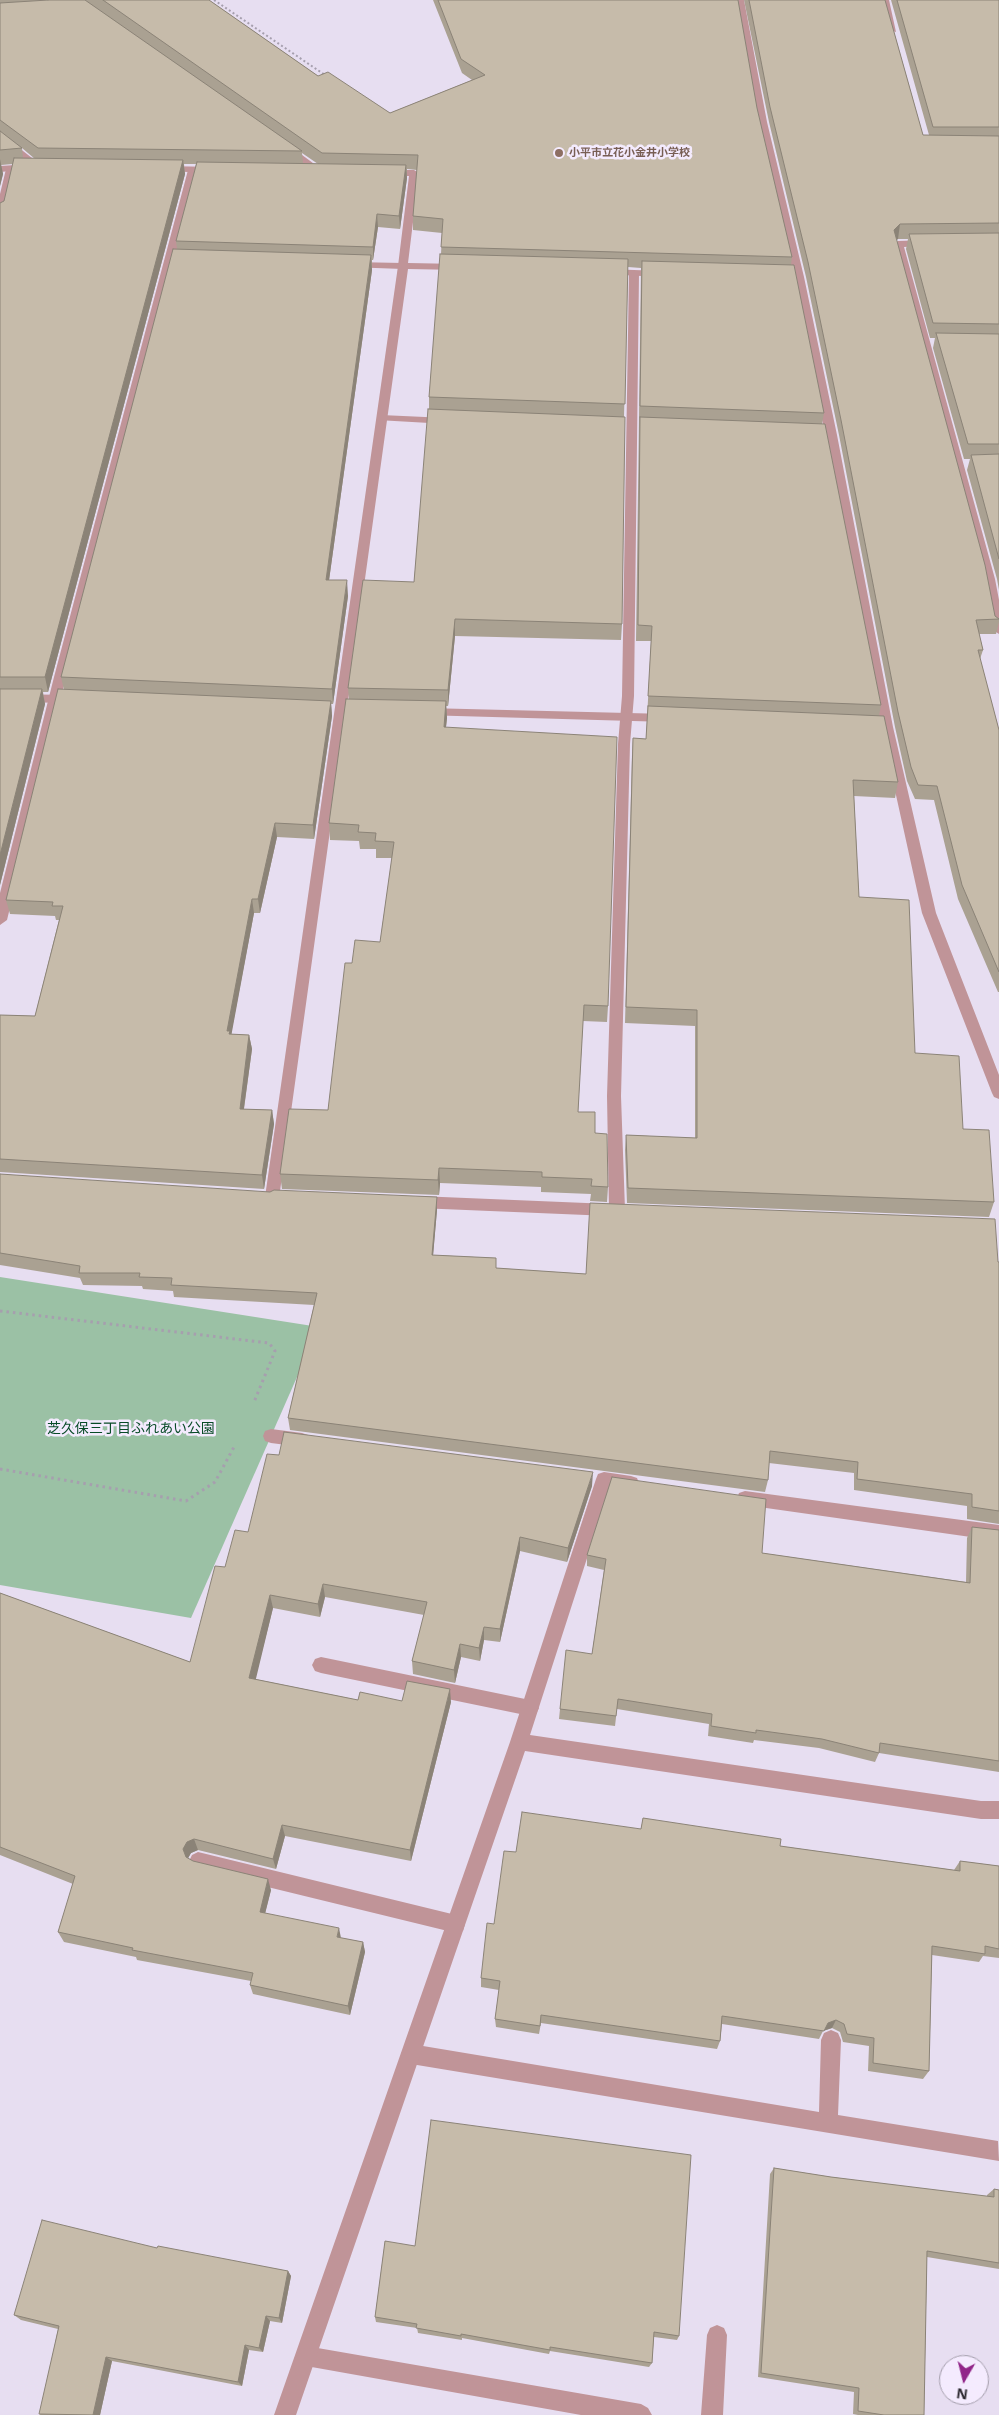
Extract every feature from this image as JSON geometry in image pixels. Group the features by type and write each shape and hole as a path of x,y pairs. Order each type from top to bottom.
{"street":[{"path":"740,0 762,122 795,276 882,727 929,913 999,1093"},
{"path":"885,0 895,36"},
{"path":"0,136 43,167 0,169"},
{"path":"279,143 325,172 301,172"},
{"path":"0,215 11,169"},
{"path":"154,169 222,170"},
{"path":"0,920 55,698 193,170"},
{"path":"272,1197 403,266 414,173 376,173"},
{"path":"944,243 898,244 931,343 994,579 999,630"},
{"path":"170,259 185,259"},
{"path":"345,264 467,268"},
{"path":"597,272 671,274"},
{"path":"400,1202 622,1210 614,1096 624,744 627,716 626,427 634,273"},
{"path":"381,418 459,421"},
{"path":"626,427 646,428"},
{"path":"0,698 85,699"},
{"path":"410,712 677,718"},
{"path":"252,1196 302,1198"},
{"path":"271,1436 320,1442"},
{"path":"584,1476 643,1484"},
{"path":"285,2415 519,1742 604,1479"},
{"path":"732,1496 999,1533"},
{"path":"321,1665 530,1708"},
{"path":"519,1742 981,1810 999,1810"},
{"path":"198,1861 456,1924"},
{"path":"828,2122 831,2040"},
{"path":"411,2054 828,2122 998,2152"},
{"path":"712,2415 717,2335"},
{"path":"306,2356 641,2415"}],"path":[{"path":"214,0 326,76"},
{"path":"0,1311 269,1343 275,1351 250,1411"},
{"path":"0,1469 186,1500 216,1482 236,1444"}],"green space":[{"name":"芝久保三丁目ふれあい公園","path":"0,1277 319,1327 191,1618 0,1585"}],"building":[{"path":"85,0 302,151 38,148 0,120 0,3"},
{"path":"103,0 209,0 318,76 328,72 390,113 485,75 461,59 438,0 738,0 757,108 792,257 441,247 443,219 413,216 418,155 322,153"},
{"path":"749,0 885,0 923,135 999,136 999,223 900,224 894,230 985,565 995,616 999,619 976,620 983,650 978,650 999,730 999,972 962,885 937,786 918,785 911,767 898,712 808,262 770,107"},
{"path":"897,0 999,0 999,127 933,127"},
{"path":"0,131 22,148 0,150"},
{"path":"14,158 183,160 45,677 0,677 0,203 4,201"},
{"path":"197,162 406,165 399,216 377,214 373,247 176,241"},
{"path":"999,233 999,324 933,323 909,234"},
{"path":"173,249 371,255 326,580 347,580 332,689 61,677"},
{"path":"440,254 628,259 625,404 429,397"},
{"path":"642,261 794,265 824,413 640,406"},
{"path":"936,333 999,334 999,444 968,444"},
{"path":"428,409 625,417 622,624 455,619 448,690 348,688 363,580 414,582"},
{"path":"640,417 825,424 881,705 648,696 652,626 638,625"},
{"path":"999,454 999,559 971,455"},
{"path":"0,689 42,689 0,855"},
{"path":"58,689 331,701 313,825 275,823 258,899 252,899 227,1031 230,1031 229,1034 249,1035 240,1109 272,1110 262,1175 0,1159 0,1015 35,1016 63,906 52,906 53,902 6,900"},
{"path":"346,699 446,701 444,727 617,737 608,1006 584,1005 578,1112 595,1112 595,1133 607,1134 608,1187 591,1186 592,1179 542,1177 542,1172 439,1168 438,1180 280,1174 289,1109 328,1110 345,963 352,963 355,940 380,942 394,842 375,841 376,833 358,832 359,825 329,823"},
{"path":"648,706 884,716 898,782 853,780 859,897 909,900 915,1053 959,1056 963,1129 989,1130 994,1202 628,1188 626,1135 697,1138 697,1010 626,1007 633,738 646,739"},
{"path":"0,1174 270,1192 274,1190 437,1197 432,1255 496,1258 496,1268 586,1274 590,1203 995,1219 999,1262 999,1511 972,1507 972,1494 857,1479 858,1462 770,1451 768,1480 288,1418 317,1293 171,1285 172,1278 139,1277 140,1273 79,1273 80,1266 0,1253"},
{"path":"284,1432 593,1472 568,1548 520,1537 500,1629 484,1627 479,1648 460,1644 454,1670 412,1661 427,1602 323,1584 318,1604 270,1595 249,1678 358,1700 360,1692 402,1701 407,1681 450,1689 410,1850 282,1825 273,1859 194,1839 187,1842 183,1849 186,1857 193,1861 268,1879 260,1912 339,1928 337,1937 363,1942 348,2006 250,1985 253,1973 132,1950 133,1948 58,1932 75,1876 0,1847 0,1593 190,1662 215,1566 225,1567 235,1530 248,1532 267,1454 279,1455"},
{"path":"612,1477 766,1499 762,1553 970,1583 972,1527 999,1530 999,1761 880,1743 879,1753 822,1739 756,1730 756,1733 711,1726 712,1714 618,1699 616,1716 560,1709 566,1650 592,1654 606,1559 587,1555"},
{"path":"522,1812 641,1829 643,1818 781,1839 780,1846 960,1871 960,1861 999,1866 999,1949 985,1946 985,1954 932,1946 929,2071 873,2063 874,2038 847,2034 844,2024 836,2020 828,2023 824,2031 722,2016 720,2041 541,2015 540,2026 495,2019 500,1981 481,1978 487,1923 494,1924 504,1851 516,1852"},
{"path":"431,2120 691,2155 679,2336 654,2332 652,2363 550,2347 550,2350 461,2334 461,2336 416,2328 417,2324 375,2317 385,2241 415,2246"},
{"path":"774,2168 994,2197 994,2189 999,2190 999,2263 927,2251 924,2415 884,2415 858,2411 859,2388 761,2373"},
{"path":"42,2220 157,2248 158,2246 288,2271 279,2318 266,2316 259,2348 245,2345 238,2382 106,2357 93,2415 39,2414 59,2326 14,2315"}],"place":[{"name":"小平市立花小金井小学校","path":"559,153"}]}
